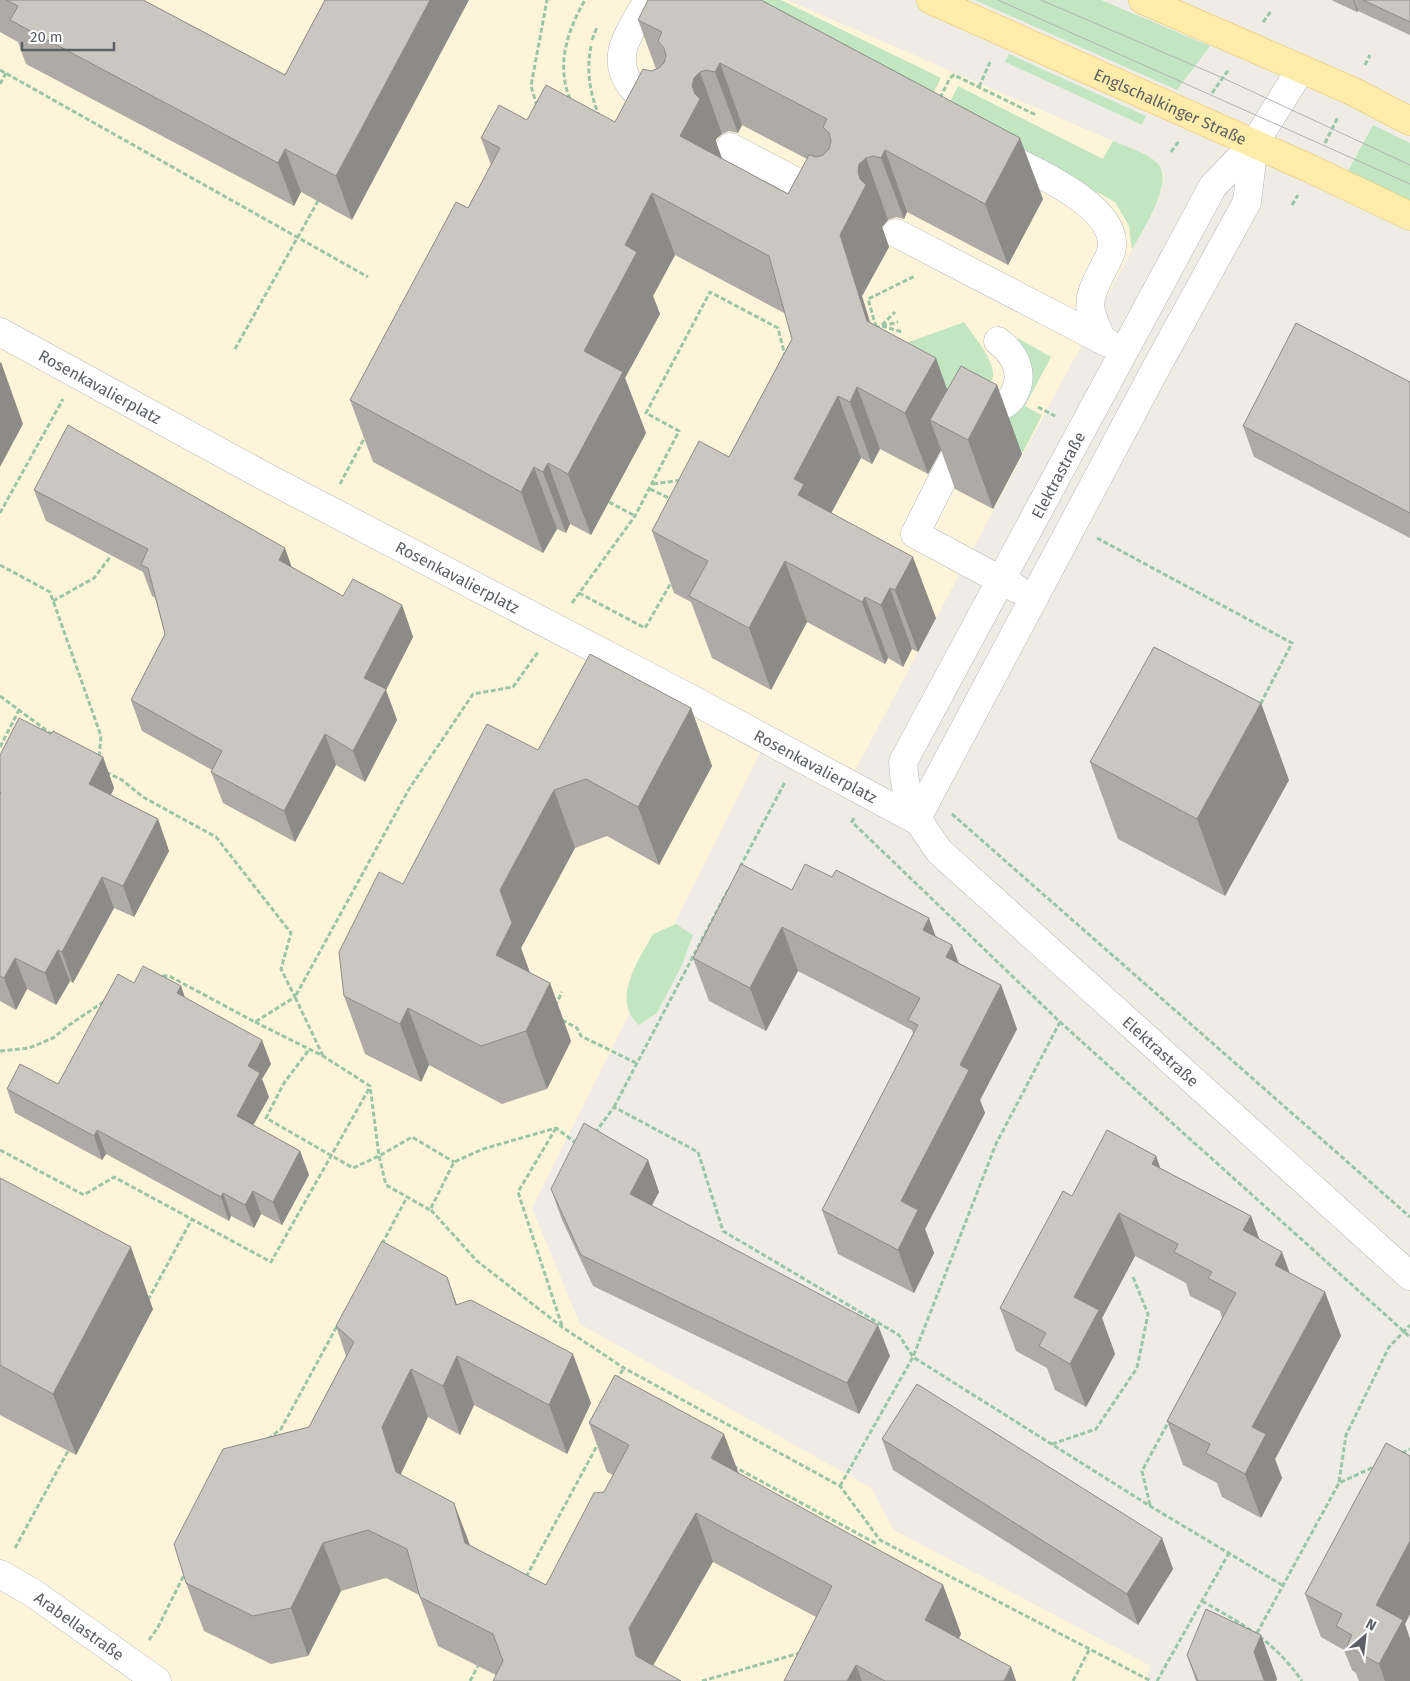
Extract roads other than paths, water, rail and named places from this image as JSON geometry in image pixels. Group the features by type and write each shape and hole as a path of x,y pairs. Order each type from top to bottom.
{"main road":[{"name":"Englschalkinger Straße","path":"931,0 1311,169 1410,216"},
{"path":"1143,0 1352,92 1410,121"}],"street":[{"path":"649,1 623,49 623,72 636,95 673,117"},
{"name":"Elektrastraße","path":"1301,69 1254,144 1213,186 1113,346 1001,581 903,762 904,789 916,820 940,852 1410,1276"},
{"path":"974,140 1060,185 1089,204 1108,225 1112,251 1090,295 1091,316 1113,346"},
{"name":"Elektrastraße","path":"916,820 1156,368 1247,202 1254,144"},
{"path":"730,147 838,203"},
{"path":"896,233 1156,368"},
{"path":"1038,307 1074,303 1090,295"},
{"name":"Rosenkavalierplatz","path":"0,332 327,509 916,820"},
{"path":"998,341 1009,349 1017,362 1018,372 1014,394 1007,403 976,421 914,534 1034,598"},
{"name":"Arabellastraße","path":"0,1574 33,1593 157,1681"}],"tram line":[{"path":"998,0 1410,184"},
{"path":"1041,0 1223,78 1410,165"}]}
